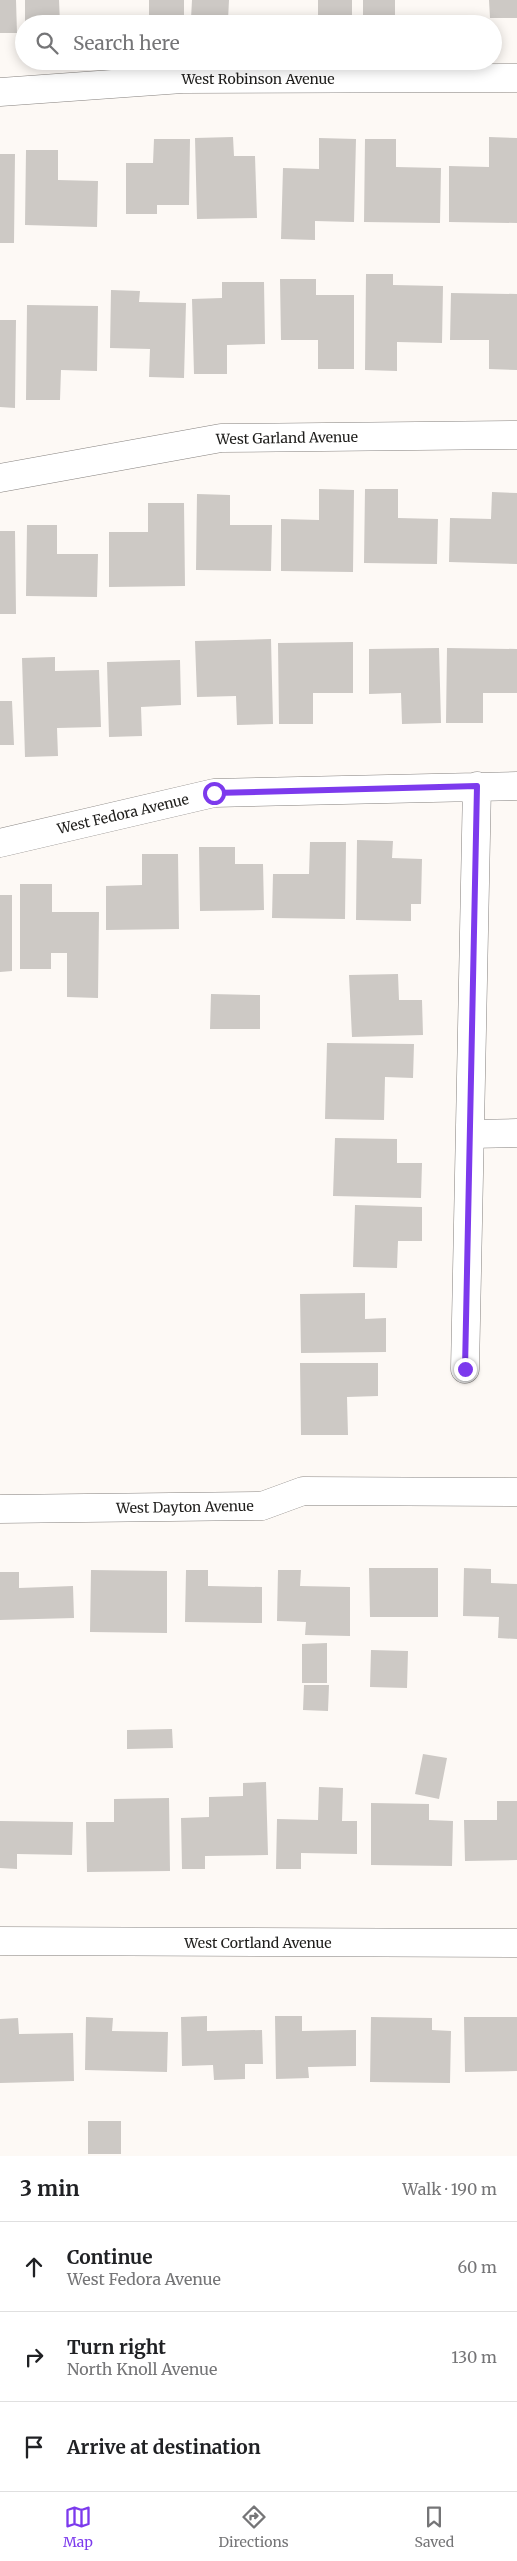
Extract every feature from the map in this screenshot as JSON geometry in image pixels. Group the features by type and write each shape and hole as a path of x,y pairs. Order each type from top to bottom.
{"street":[{"name":"West Robinson Avenue","path":"0,92 182,79 517,78"},
{"name":"West Garland Avenue","path":"0,478 221,438 517,435"},
{"path":"465,1369 477,786"},
{"name":"West Fedora Avenue","path":"0,842 214,793 517,786"},
{"path":"470,1134 517,1133"},
{"name":"West Dayton Avenue","path":"0,1509 262,1506 303,1491 517,1492"},
{"name":"West Cortland Avenue","path":"0,1941 517,1943"}],"building":[{"path":"0,0 16,0 15,33 0,33"},
{"path":"25,0 59,0 60,15 25,15"},
{"path":"149,0 184,0 184,15 149,15"},
{"path":"192,0 229,0 228,15 191,15"},
{"path":"318,0 352,0 352,15 318,15"},
{"path":"363,0 395,0 395,15 363,15"},
{"path":"489,0 517,0 517,18 502,18 502,15 490,15"},
{"path":"233,137 234,156 255,156 257,218 197,219 195,138"},
{"path":"489,137 517,138 517,223 449,222 449,166 489,167"},
{"path":"319,138 356,139 354,222 315,221 315,240 281,239 283,168 319,169"},
{"path":"154,139 190,139 189,205 157,205 157,214 126,214 126,163 153,163"},
{"path":"365,139 396,139 396,167 441,168 440,223 364,222"},
{"path":"26,150 58,150 58,180 98,181 97,227 25,225"},
{"path":"0,154 15,154 14,243 0,243"},
{"path":"366,274 393,274 393,285 443,286 442,343 397,342 397,371 365,370"},
{"path":"280,279 316,279 316,295 354,295 354,369 318,369 318,340 281,340"},
{"path":"222,282 264,282 265,344 227,345 227,374 194,374 192,299 222,298"},
{"path":"111,290 140,291 139,302 186,303 184,378 149,377 150,349 110,348"},
{"path":"451,293 517,294 517,370 489,369 489,340 450,340"},
{"path":"27,305 98,306 97,371 61,370 60,400 26,400"},
{"path":"0,320 16,320 15,408 0,407"},
{"path":"319,489 354,490 353,572 281,571 281,519 319,520"},
{"path":"365,489 398,489 398,518 438,519 437,564 364,563"},
{"path":"492,492 517,493 517,564 449,562 450,518 491,519"},
{"path":"197,494 230,495 230,525 272,525 271,571 196,570"},
{"path":"148,503 184,503 185,586 109,587 109,532 148,532"},
{"path":"27,525 57,525 57,554 98,554 97,597 26,596"},
{"path":"0,531 15,531 16,614 0,614"},
{"path":"271,639 273,724 237,725 236,696 197,697 195,641"},
{"path":"353,642 353,693 313,693 313,724 279,724 278,643"},
{"path":"439,648 441,723 402,724 401,693 369,694 369,649"},
{"path":"447,648 517,649 517,693 483,693 483,723 446,723"},
{"path":"55,657 55,671 99,670 101,727 57,728 58,756 25,757 22,658"},
{"path":"180,660 181,705 141,707 142,736 109,737 107,662"},
{"path":"0,701 12,701 14,745 0,745"},
{"path":"357,840 393,841 392,858 422,859 421,904 411,904 411,921 356,920"},
{"path":"310,842 346,842 345,919 272,918 273,874 309,874"},
{"path":"199,847 235,847 235,864 263,864 264,910 200,911"},
{"path":"142,854 178,854 179,929 106,930 106,886 142,885"},
{"path":"20,884 52,884 52,912 99,912 98,998 67,997 67,953 51,953 51,969 20,969"},
{"path":"0,895 12,895 12,971 0,972"},
{"path":"398,974 399,1000 422,1000 423,1035 352,1037 349,975"},
{"path":"211,994 260,995 260,1029 210,1029"},
{"path":"327,1043 414,1044 413,1078 385,1077 384,1120 325,1119"},
{"path":"335,1138 397,1139 397,1163 422,1163 421,1198 333,1196"},
{"path":"355,1205 422,1207 422,1241 398,1241 397,1268 353,1267"},
{"path":"365,1293 365,1319 386,1318 386,1352 301,1353 300,1294"},
{"path":"300,1363 378,1363 378,1396 347,1397 348,1435 301,1435"},
{"path":"369,1568 438,1568 438,1617 370,1617"},
{"path":"464,1568 491,1569 491,1583 517,1584 517,1639 498,1638 499,1617 463,1616"},
{"path":"91,1570 167,1571 167,1633 90,1632"},
{"path":"186,1570 208,1570 208,1586 262,1587 262,1623 185,1622"},
{"path":"278,1570 301,1570 300,1586 350,1587 350,1636 305,1635 306,1622 277,1621"},
{"path":"0,1572 19,1572 19,1588 73,1586 74,1618 0,1620"},
{"path":"327,1643 327,1683 302,1683 302,1644"},
{"path":"371,1650 408,1651 407,1688 370,1687"},
{"path":"304,1685 329,1685 328,1711 303,1710"},
{"path":"172,1729 173,1748 127,1749 127,1730"},
{"path":"423,1754 447,1758 439,1799 415,1794"},
{"path":"266,1782 268,1855 205,1856 205,1869 182,1869 181,1818 209,1817 209,1797 243,1796 243,1783"},
{"path":"319,1787 343,1788 342,1821 357,1821 357,1854 301,1853 301,1869 276,1869 277,1819 318,1820"},
{"path":"169,1798 170,1871 87,1872 86,1822 114,1822 114,1799"},
{"path":"497,1801 517,1801 517,1860 465,1861 464,1820 497,1820"},
{"path":"371,1803 429,1804 429,1820 453,1821 452,1866 371,1865"},
{"path":"0,1821 73,1822 72,1855 17,1854 17,1869 0,1868"},
{"path":"207,2016 207,2031 262,2030 263,2064 245,2064 245,2079 214,2080 213,2065 182,2066 181,2017"},
{"path":"275,2016 302,2016 302,2031 356,2030 356,2066 308,2067 309,2078 276,2079"},
{"path":"86,2017 113,2018 112,2031 168,2032 167,2072 85,2070"},
{"path":"371,2017 432,2018 432,2030 451,2031 450,2083 370,2082"},
{"path":"464,2017 517,2017 517,2071 465,2072"},
{"path":"18,2018 19,2034 73,2033 74,2081 0,2083 0,2019"},
{"path":"88,2121 121,2121 121,2154 88,2154"}],"route":[{"path":"214,793 477,786 465,1369"}]}
